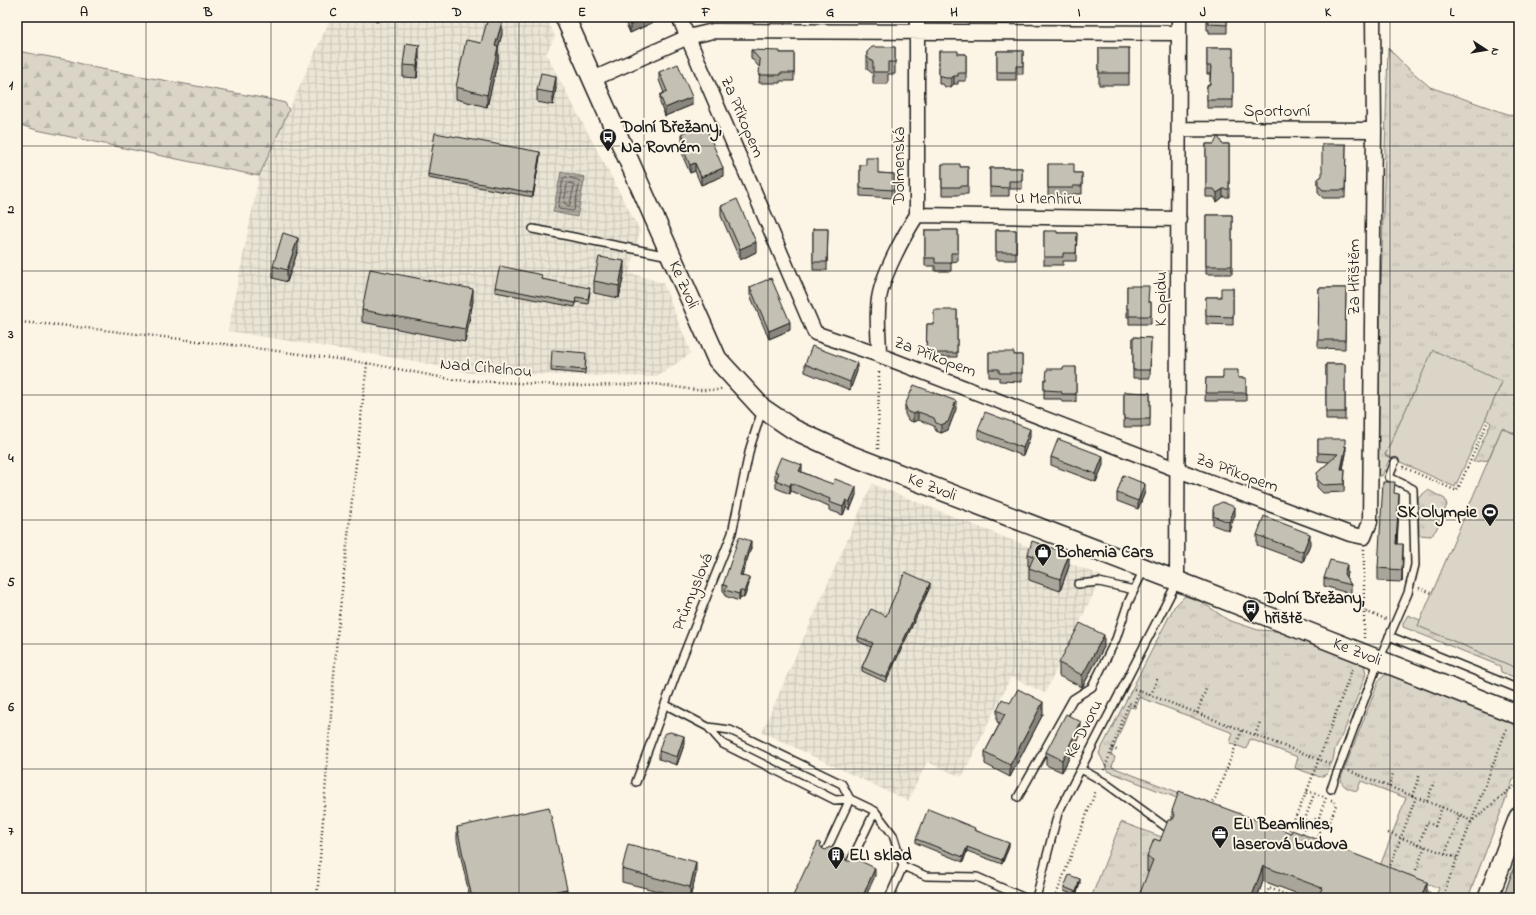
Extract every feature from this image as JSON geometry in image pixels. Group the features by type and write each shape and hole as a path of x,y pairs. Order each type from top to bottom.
{"street":[{"name":"Ke Zvoli","path":"566,17 717,359 762,408 793,429 874,465 1359,652 1513,720"},
{"name":"Za Příkopem","path":"679,17 815,333 879,355 1178,470 1350,534 1364,537"},
{"name":"Dolmenská","path":"879,355 878,301 881,287 907,231 917,216 917,17"},
{"name":"K Opidu","path":"1177,581 1180,129 1179,17"},
{"name":"Za Hřištěm","path":"1364,537 1370,522 1374,130 1373,17"},
{"path":"593,79 688,37 713,31 1179,33"},
{"name":"Sportovní","path":"1180,129 1374,130"},
{"name":"U Menhiru","path":"917,216 1179,219"},
{"path":"1488,898 1519,817"}],"lane":[{"path":"533,229 671,256"},
{"name":"Průmyslová","path":"636,782 666,705 681,661 732,533 750,448 762,408"},
{"path":"1331,789 1379,660 1408,593 1415,565 1413,489 1389,477 1395,463"},
{"path":"1018,797 1073,698 1092,687 1116,639 1128,603 1144,568"},
{"name":"Ke Dvoru","path":"1036,898 1058,813 1177,581"},
{"path":"1078,584 1099,582 1134,590"},
{"path":"1389,636 1519,689"},
{"path":"666,705 708,727 730,730 842,784 850,798 875,811 893,835 903,866 889,898"},
{"path":"708,727 723,744 730,748 835,800 850,798"},
{"path":"1081,769 1100,780 1170,830"},
{"path":"824,853 850,798"},
{"path":"849,865 875,811"},
{"path":"903,866 926,876 977,877 1025,898"}],"path":[{"name":"Nad Cihelnou","path":"17,322 60,325 232,344 367,363 455,380 579,386 655,384 695,390 718,390 737,381"},
{"path":"874,465 878,449 879,355"},
{"path":"317,898 337,636 367,363"},
{"path":"1395,463 1457,491 1487,423"},
{"path":"1285,840 1306,791 1364,636 1364,537"},
{"path":"1364,611 1395,622"},
{"path":"1152,695 1158,678"},
{"path":"1124,685 1460,814 1470,822"},
{"path":"1197,713 1206,689"},
{"path":"1055,898 1129,703 1134,705 1138,690"},
{"path":"1442,898 1470,822 1513,720"},
{"path":"1255,735 1260,722"},
{"path":"1212,808 1242,730"},
{"path":"1112,748 1118,751"},
{"path":"1389,787 1393,773"},
{"path":"1412,796 1420,774"},
{"path":"1426,801 1434,782"},
{"path":"1470,822 1514,786"},
{"path":"1306,791 1334,801 1336,805 1329,824 1322,827"},
{"path":"1301,838 1306,824 1305,819 1314,794"},
{"path":"1389,869 1416,797"},
{"path":"1306,824 1320,817 1326,798"},
{"path":"1419,844 1427,822 1435,826 1442,807"},
{"path":"1445,854 1460,814"},
{"path":"1314,844 1324,821 1320,817"},
{"path":"1388,833 1457,858"},
{"path":"1416,870 1425,846"},
{"path":"1265,898 1269,888 1296,898"},
{"path":"656,898 659,891"},
{"path":"1423,891 1430,893 1428,898"}],"shaded area":[{"path":"331,17 546,17 555,36 546,54 640,231 630,273 663,283 691,353 657,377 470,373 414,361 228,331 259,176"},
{"path":"872,484 1102,576 1045,693 1011,677 962,777 927,762 908,801 762,732"}],"green space":[{"path":"1388,48 1430,87 1519,118 1519,435 1502,428 1488,460 1473,462 1491,423 1485,419 1502,382 1433,351 1385,455 1390,458 1382,476 1378,476 1380,319"},
{"path":"17,51 67,60 96,68 268,99 285,103 289,110 259,176 37,130 17,124"},
{"path":"1433,350 1502,382 1455,487 1385,455"},
{"name":"SK Olympie","path":"1502,428 1519,436 1519,669 1418,626"},
{"path":"1428,490 1445,499 1447,505 1436,530 1431,536 1419,535 1418,498"},
{"path":"1185,596 1202,602 1228,620 1258,630 1289,632 1364,664 1366,674 1345,729 1335,749 1333,760 1327,774 1320,777 1295,768 1298,757 1250,739 1246,749 1230,743 1233,733 1139,697 1135,708 1130,707 1111,755 1115,757 1112,767 1206,803 1182,800 1108,771 1099,753 1174,607"},
{"path":"1408,615 1420,620 1419,626 1519,669 1519,679 1501,672 1500,666 1403,627 1403,623"},
{"path":"1386,674 1393,674 1497,714 1514,724 1519,733 1519,776 1513,780 1468,898 1435,898 1439,888 1380,866 1406,798 1361,781 1357,791 1342,784 1341,778 1379,680"},
{"path":"1121,822 1167,839 1144,898 1091,898"}],"water":[{"path":"561,172 585,177 577,217 553,212"}],"building":[{"path":"626,17 647,17 630,25"},
{"path":"1207,17 1227,17 1227,25 1209,24 1209,22 1207,22"},
{"path":"488,18 502,22 495,46 498,47 487,95 456,87 466,40 481,43"},
{"path":"406,43 419,45 417,66 403,65"},
{"path":"872,47 895,47 895,62 888,62 888,72 873,72 873,62 867,57 867,52"},
{"path":"1099,48 1129,48 1129,73 1099,73"},
{"path":"1207,48 1233,48 1233,100 1207,100 1207,86 1210,84 1211,66 1207,66"},
{"path":"751,50 794,53 794,73 759,75 760,60"},
{"path":"939,51 958,51 958,54 966,54 966,73 958,73 958,76 951,78 939,76"},
{"path":"997,51 1023,51 1023,66 1016,66 1016,72 997,72"},
{"path":"678,64 692,97 665,108 660,95 667,91 659,72"},
{"path":"541,73 556,76 553,93 537,90"},
{"path":"704,123 723,168 701,177 695,163 690,165 683,149 688,147 682,133"},
{"path":"435,133 540,152 533,193 428,174"},
{"path":"1218,136 1222,144 1229,144 1229,189 1223,189 1217,193 1214,189 1206,189 1206,144 1214,144"},
{"path":"1322,144 1346,144 1345,190 1323,190 1318,185 1318,179 1322,176"},
{"path":"866,158 878,158 878,173 894,174 894,190 860,188 860,165 866,165"},
{"path":"942,164 960,164 960,167 968,167 968,186 942,187"},
{"path":"1048,164 1074,164 1074,173 1082,173 1082,186 1073,186 1073,188 1048,188"},
{"path":"990,168 1022,168 1022,181 1009,181 1009,188 990,187"},
{"path":"737,199 756,242 740,249 721,206"},
{"path":"1206,215 1232,215 1232,266 1206,266"},
{"path":"813,229 828,229 827,262 813,262"},
{"path":"925,230 958,230 958,253 951,253 951,263 935,263 935,258 925,258"},
{"path":"996,230 1016,230 1016,252 996,252"},
{"path":"1044,231 1057,231 1057,233 1077,233 1076,253 1063,253 1063,257 1044,257"},
{"path":"283,233 298,238 287,270 273,266"},
{"path":"599,257 624,261 619,286 594,281"},
{"path":"500,266 542,275 541,279 590,288 588,299 576,297 575,303 495,287"},
{"path":"370,269 473,289 465,329 362,310"},
{"path":"771,278 790,322 769,331 750,287"},
{"path":"1127,286 1149,286 1148,302 1151,302 1151,316 1129,316 1129,309 1127,309"},
{"path":"1221,288 1233,288 1233,317 1206,316 1206,297 1221,297"},
{"path":"1319,288 1346,288 1345,340 1318,340"},
{"path":"934,310 957,310 957,353 926,353 927,324 934,324"},
{"path":"1133,337 1151,338 1150,370 1133,370"},
{"path":"812,346 857,363 850,382 805,364"},
{"path":"552,350 586,353 585,370 551,367"},
{"path":"989,352 1014,352 1014,355 1022,355 1022,373 999,373 999,369 989,369"},
{"path":"1326,364 1345,364 1345,412 1326,412"},
{"path":"1063,367 1076,367 1076,394 1062,394 1061,391 1044,390 1044,380 1046,380 1047,369 1063,369"},
{"path":"1223,370 1238,370 1238,378 1246,378 1246,393 1205,393 1206,378 1223,378"},
{"path":"914,385 956,401 948,422 941,425 936,423 934,418 924,414 918,412 913,414 908,412 905,405"},
{"path":"1124,392 1150,393 1150,419 1124,419"},
{"path":"985,412 1030,429 1023,448 978,430"},
{"path":"1058,439 1103,456 1096,474 1051,457"},
{"path":"1318,439 1345,439 1345,447 1346,446 1341,469 1345,469 1344,484 1323,485 1317,479 1317,473 1338,454 1318,453"},
{"path":"781,457 802,465 799,471 816,478 833,484 835,479 856,487 850,502 846,500 843,507 829,502 830,499 791,483 790,486 776,480 779,473 775,471"},
{"path":"1123,475 1145,484 1138,501 1117,493"},
{"path":"1383,482 1395,482 1394,493 1399,494 1396,544 1403,544 1402,570 1378,568"},
{"path":"1222,502 1235,507 1229,522 1213,516 1214,506"},
{"path":"1264,516 1310,534 1303,552 1257,535"},
{"path":"739,537 751,541 740,575 749,578 744,592 740,590 739,594 725,590 727,586 723,585"},
{"path":"1032,541 1069,554 1060,579 1029,568 1034,556 1028,554"},
{"path":"1330,560 1347,564 1344,574 1351,585 1324,578"},
{"path":"905,572 930,583 886,678 862,667 873,643 858,637 871,609 886,616"},
{"path":"1080,623 1104,635 1082,675 1059,663"},
{"path":"1018,689 1043,702 1010,765 985,752 1005,714 997,710 1002,699 1010,703"},
{"path":"1066,714 1081,722 1062,760 1046,752"},
{"path":"670,732 684,736 677,757 659,751 664,734"},
{"path":"1179,791 1291,833 1292,830 1427,882 1421,898 1318,898 1322,888 1263,866 1252,896 1257,898 1138,898 1153,860 1147,857 1154,839 1160,841 1168,820 1172,820 1174,818 1175,814 1172,811"},
{"path":"549,807 567,889 523,898 472,898 457,827"},
{"path":"928,809 975,828 974,830 1009,843 1002,860 967,847 963,857 916,839"},
{"name":"ELI sklad","path":"818,842 823,849 826,850 829,847 845,854 845,859 847,861 851,861 854,858 875,868 862,898 792,898"},
{"path":"628,844 696,862 690,887 622,869"},
{"path":"1515,864 1519,865 1519,898 1503,898"},
{"path":"1069,875 1080,879 1076,892 1064,887"}],"place":[{"name":"Dolní Břežany, Na Rovném","path":"608,152"},
{"name":"SK Olympie","path":"1490,527"},
{"name":"Bohemia Cars","path":"1043,567"},
{"name":"Dolní Břežany, hřiště","path":"1251,623"},
{"name":"ELI Beamlines, laserová budova","path":"1220,849"},
{"name":"ELI sklad","path":"836,870"}]}
